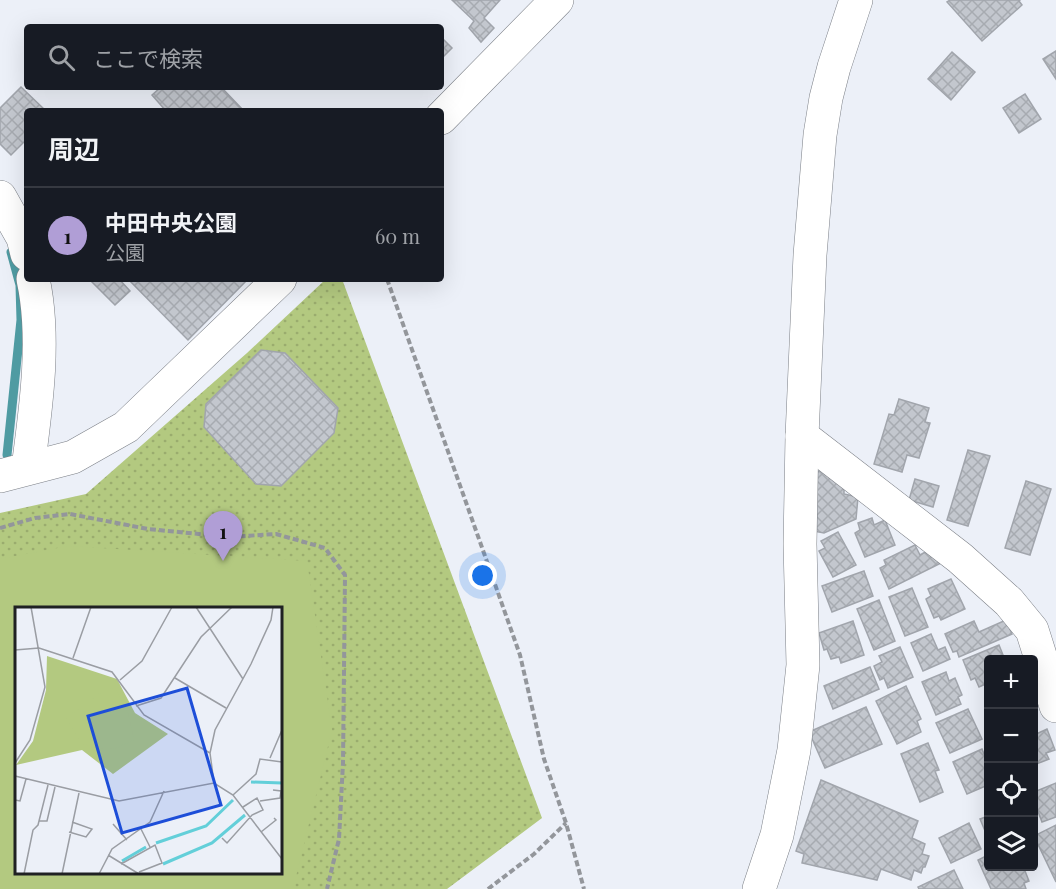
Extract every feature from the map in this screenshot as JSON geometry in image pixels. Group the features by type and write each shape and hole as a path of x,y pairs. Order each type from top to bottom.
{"street":[{"path":"444,115 557,0"},
{"path":"759,889 777,836 792,760 803,665 802,436 810,255 820,135 826,98 851,1"},
{"path":"0,197 24,242"},
{"path":"14,472 37,400 38,304 34,282"},
{"path":"14,472 73,457 126,427 277,282"},
{"path":"802,436 960,558 1010,602 1032,630 1056,706"}],"path":[{"path":"388,282 520,656 544,759 566,823 584,889"},
{"path":"0,528 35,518 70,514 148,529 230,537 276,534 325,548 345,575 343,763 339,839 327,889"},
{"path":"488,889 534,854 566,823"}],"green space":[{"path":"323,282 343,282 542,818 447,889 0,889 0,513 86,494 247,353"},
{"path":"68,546 307,561 332,730 293,889 0,889 0,559"}],"building":[{"path":"452,0 500,0 484,18 494,28 481,42 469,28 474,21"},
{"path":"950,0 1020,0 1022,5 982,41 947,2"},
{"path":"444,40 452,48 444,56"},
{"path":"1056,51 1056,79 1043,59"},
{"path":"952,52 975,72 951,100 928,79"},
{"path":"21,87 43,108 24,108 24,142 11,155 0,144 0,108"},
{"path":"158,90 224,90 241,108 163,108 152,95"},
{"path":"1025,94 1041,119 1019,133 1003,108"},
{"path":"92,282 122,282 130,291 115,305"},
{"path":"131,282 245,282 188,340"},
{"path":"261,350 285,353 338,408 334,433 281,486 256,484 204,427 206,404"},
{"path":"899,399 929,408 925,422 930,423 919,458 907,455 902,472 874,464 889,414 894,415"},
{"path":"968,450 990,456 968,526 947,520"},
{"path":"822,468 844,488 844,494 858,497 856,519 824,533 813,531 816,474"},
{"path":"915,479 939,486 933,507 909,500"},
{"path":"1026,481 1051,489 1030,555 1005,548"},
{"path":"872,518 874,525 885,520 895,545 865,557 855,533 860,530 858,523"},
{"path":"838,532 856,565 833,577 819,551 825,548 821,541"},
{"path":"915,545 920,555 929,550 941,563 889,589 880,568 886,565 884,560"},
{"path":"864,571 873,596 832,612 822,586"},
{"path":"951,579 965,609 941,620 939,616 934,618 926,599 931,596 928,589"},
{"path":"912,588 928,627 905,636 889,597"},
{"path":"879,600 895,641 874,650 857,609"},
{"path":"1006,620 1012,634 959,657 957,651 953,652 945,634 974,621 979,632"},
{"path":"853,621 864,655 841,663 839,657 831,659 827,649 824,650 819,633"},
{"path":"931,634 938,650 945,647 950,659 923,671 911,643"},
{"path":"999,645 1003,655 984,655 984,685 979,687 975,678 971,680 963,660"},
{"path":"900,647 913,677 888,688 884,678 880,680 874,666 882,662 879,656"},
{"path":"870,667 879,689 833,709 824,686"},
{"path":"946,672 949,681 955,678 962,695 958,697 961,704 936,715 922,682"},
{"path":"906,686 921,719 917,721 921,732 897,744 876,701"},
{"path":"866,707 882,744 825,768 809,732"},
{"path":"968,709 982,739 950,753 936,723"},
{"path":"1047,729 1055,750 1046,753 1049,759 1038,763 1038,763 1038,733"},
{"path":"928,743 939,770 935,771 943,792 920,802 901,754"},
{"path":"982,749 984,787 967,794 953,762"},
{"path":"821,780 918,821 912,838 925,844 922,854 929,856 921,873 914,870 911,880 881,869 877,880 802,863 804,854 796,851"},
{"path":"1056,783 1056,817 1042,822 1038,812 1038,790"},
{"path":"969,823 981,849 951,863 939,838"},
{"path":"1056,825 1056,882 1038,844 1038,834"},
{"path":"984,857 984,871 1025,871 1029,881 1024,883 1026,889 991,889 978,860"},
{"path":"954,870 963,889 919,889 918,887"}],"waterway":[{"path":"7,455 21,320 20,285 11,252"}],"place":[{"name":"中田中央公園","path":"223,561"}]}
